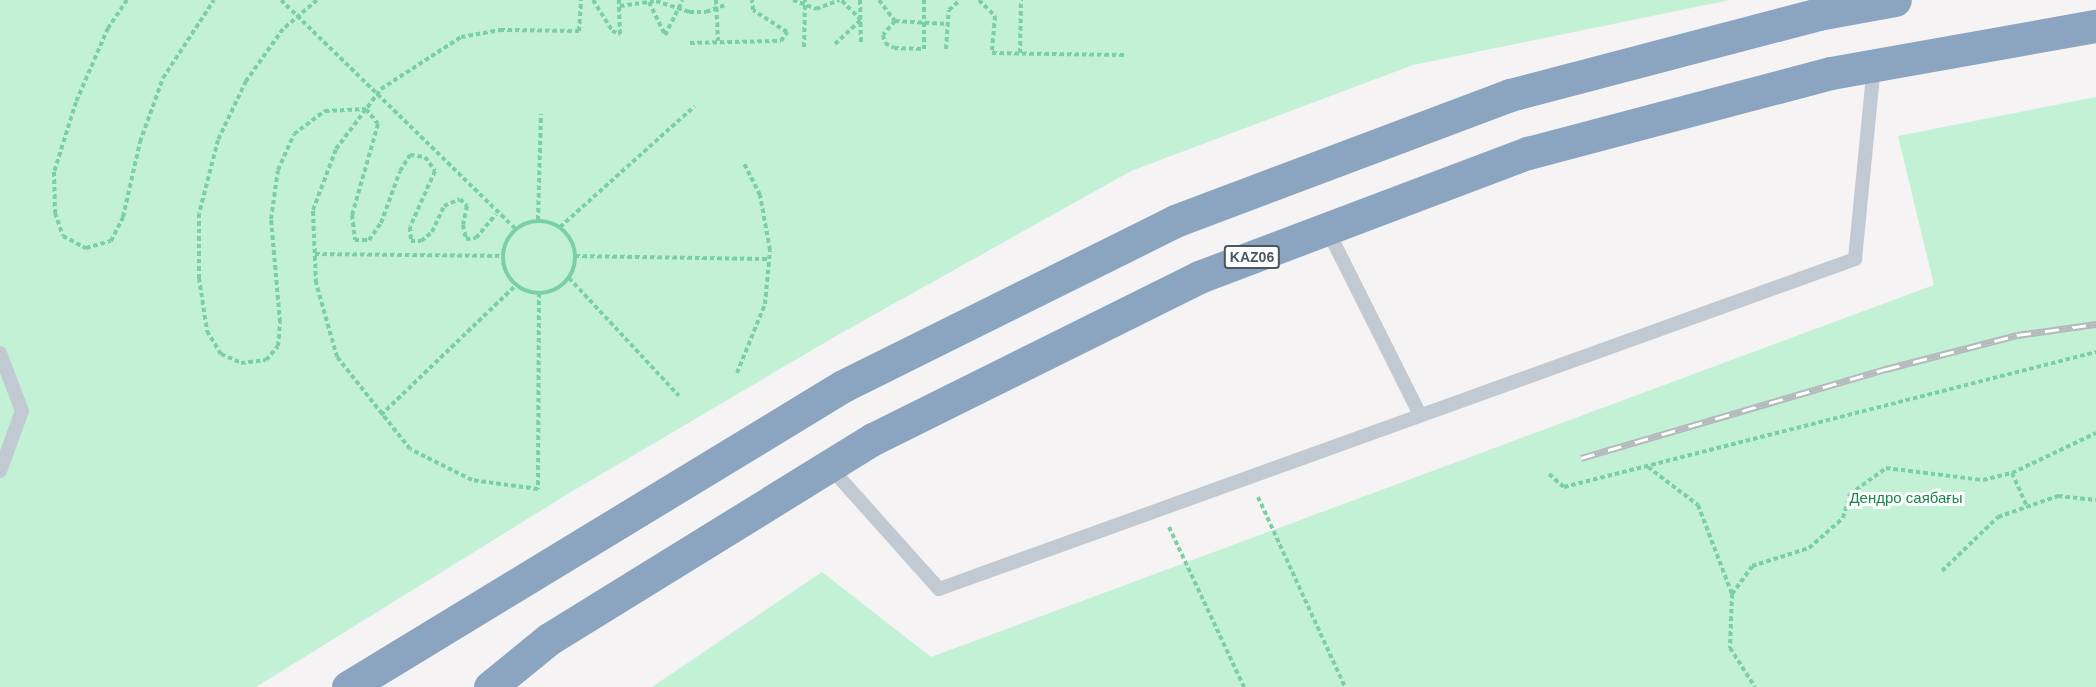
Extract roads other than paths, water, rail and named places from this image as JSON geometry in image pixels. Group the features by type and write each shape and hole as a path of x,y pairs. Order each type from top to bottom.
{"highway":[{"path":"348,687 843,386 1175,221 1510,95 1818,14 1895,0"},
{"name":"KАZ06","path":"490,687 549,639 873,438 1199,277 1528,153 1831,73 2096,26"}],"lane":[{"path":"829,466 939,589 1855,259 1874,66"},
{"path":"1327,229 1420,416"},
{"path":"0,353 22,411 0,471"}],"railway":[{"path":"1581,458 1886,369 2017,335 2096,324"}],"park label":[{"name":"Дендро саябағы","path":"1906,498"}]}
